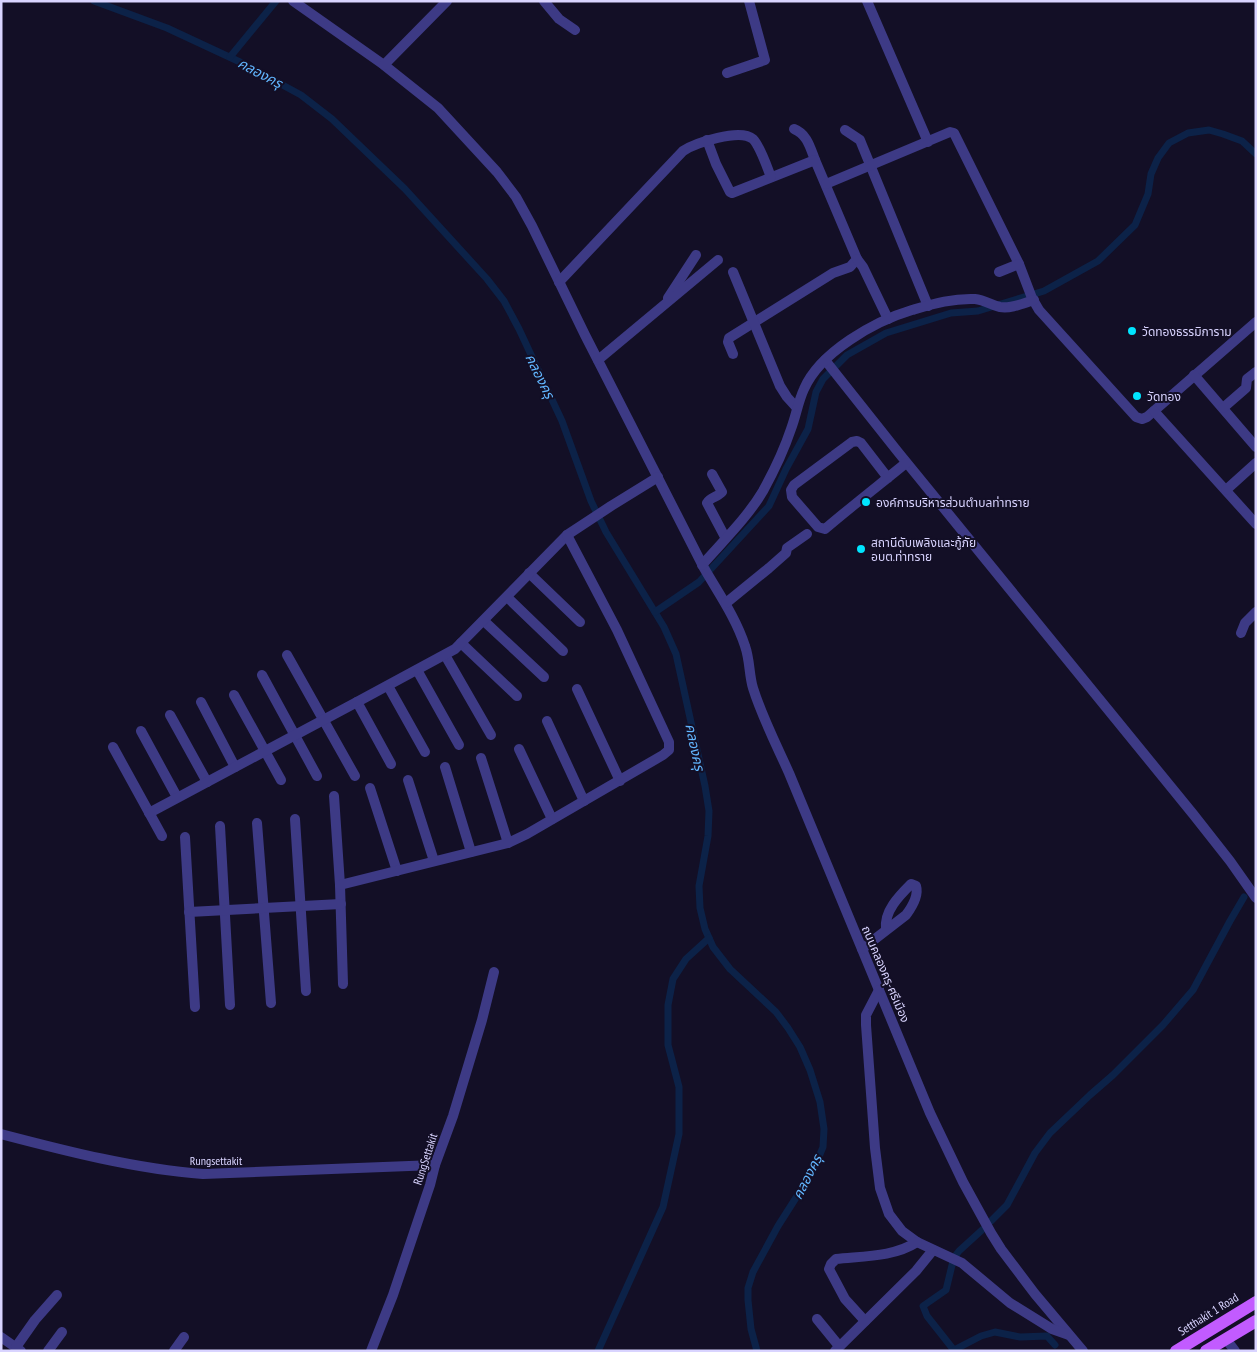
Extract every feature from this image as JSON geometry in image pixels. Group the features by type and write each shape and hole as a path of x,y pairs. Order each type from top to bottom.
{"main road":[{"name":"Setthakit 1 Road","path":"1176,1351 1256,1302"},
{"path":"1206,1351 1256,1321"}],"street":[{"name":"ถนนคลองครุ-ศรีเมือง","path":"294,1 384,65 438,108 505,182 524,210 703,566 726,603 746,648 753,688 765,719 930,1113 981,1216 1001,1249 1029,1287 1083,1351"},
{"path":"384,65 447,1"},
{"path":"544,1 559,19 575,30"},
{"path":"727,73 766,60 749,1"},
{"path":"867,1 928,142"},
{"path":"794,129 803,133 806,138 857,260 863,267 888,319"},
{"path":"845,130 860,140 928,306"},
{"path":"826,184 950,132 954,133 1019,264 1032,296 1046,317 1136,417 1142,419 1147,417 1256,322"},
{"path":"559,282 683,151 689,147 707,140 738,135 746,136 753,139 771,177"},
{"path":"707,140 730,192 737,192 815,160"},
{"path":"663,305 696,255"},
{"path":"598,360 718,260"},
{"path":"734,354 728,339 833,272 850,267 857,260"},
{"path":"999,272 1019,264"},
{"path":"733,272 780,386 797,408"},
{"path":"703,566 762,492 782,452 804,388 811,376 841,345 888,319 911,310 944,301 959,299 984,300 1001,307 1018,305 1032,296"},
{"path":"826,362 1199,822 1256,898"},
{"path":"1223,408 1246,388 1247,379 1256,372"},
{"path":"1194,375 1223,408 1252,434 1256,446"},
{"path":"1154,411 1256,524"},
{"path":"888,478 861,443 857,441 852,442 794,485 791,490 792,497 818,527 822,529 825,528 888,478 906,463"},
{"path":"1226,490 1256,463"},
{"path":"712,474 722,492 709,499 707,503 725,538"},
{"path":"149,813 455,649 567,535 658,478"},
{"path":"726,603 769,568 786,552 787,548 807,534"},
{"path":"340,885 508,843 664,756 669,750 669,742 617,630 567,535"},
{"path":"529,573 580,622"},
{"path":"507,597 563,651"},
{"path":"1241,633 1245,623 1256,612"},
{"path":"484,620 544,677"},
{"path":"461,643 517,696"},
{"path":"287,655 355,776"},
{"path":"444,655 491,735"},
{"path":"417,670 459,745"},
{"path":"262,675 317,776"},
{"path":"388,686 425,752"},
{"path":"578,689 620,780"},
{"path":"234,695 282,780"},
{"path":"201,702 235,766"},
{"path":"357,702 391,764"},
{"path":"170,715 207,782"},
{"path":"547,721 584,801"},
{"path":"141,732 177,797"},
{"path":"113,747 162,836"},
{"path":"519,749 552,819"},
{"path":"481,758 508,843"},
{"path":"445,768 471,852"},
{"path":"408,780 434,862"},
{"path":"370,788 397,871"},
{"path":"334,796 341,904 343,984"},
{"path":"295,819 306,991"},
{"path":"257,823 271,1003"},
{"path":"220,826 230,1005"},
{"path":"184,838 195,1007"},
{"path":"189,912 341,904"},
{"path":"862,949 886,929"},
{"name":"RungSettakit","path":"371,1351 393,1295 453,1116 482,1020 494,972"},
{"path":"878,990 866,1015 866,1025 875,1148 880,1188 889,1214 902,1231 917,1242 962,1264 1029,1316 1052,1329 1070,1335"},
{"name":"Rungsettakit","path":"1,1134 171,1172 203,1174 435,1165"},
{"path":"865,1321 844,1299 829,1269 831,1264 836,1260 893,1253 910,1247 917,1242"},
{"path":"817,1319 837,1348 916,1271 933,1250"},
{"path":"1,1337 19,1349 35,1320 57,1295"},
{"path":"48,1351 62,1332"},
{"path":"174,1351 184,1336"},
{"path":"1226,1339 1236,1351"}],"waterway":[{"name":"คลองครุ","path":"94,1 167,28 240,62 301,95 332,119 405,189 487,279 504,301 519,329 562,421 591,501 606,532 664,627 676,654 709,811 708,836 699,886 700,908 705,929 713,947 730,969 776,1012 788,1028 800,1047 810,1070 820,1102 824,1129 823,1147 813,1171 778,1226 753,1272 748,1288 751,1329 757,1351"},
{"path":"230,57 276,1"},
{"path":"655,612 699,582 769,506 786,469 808,429 816,392 823,379 847,355 886,333 951,313 978,311 1044,291 1098,261 1135,225 1148,194 1151,174 1158,158 1169,143 1188,133 1209,130 1223,134 1242,141 1256,154"},
{"path":"991,1221 1007,1205 1035,1153 1050,1133 1113,1075 1163,1025 1193,990 1244,897"},
{"name":"คลองครุ","path":"598,1351 663,1207 679,1134 679,1087 668,1045 668,1005 673,979 686,959 709,938"},
{"path":"956,1255 982,1230"},
{"path":"953,1261 946,1290 923,1306 927,1316 953,1349"},
{"path":"952,1351 981,1336 995,1332 1020,1337 1047,1336 1055,1345"}],"place":[{"name":"วัดทองธรรมิการาม","path":"1132,331"},
{"name":"วัดทอง","path":"1137,396"},
{"name":"องค์การบริหารส่วนตำบลท่าทราย","path":"866,502"},
{"name":"สถานีดับเพลิงและกู้ภัย อบต.ท่าทราย","path":"861,549"}]}
